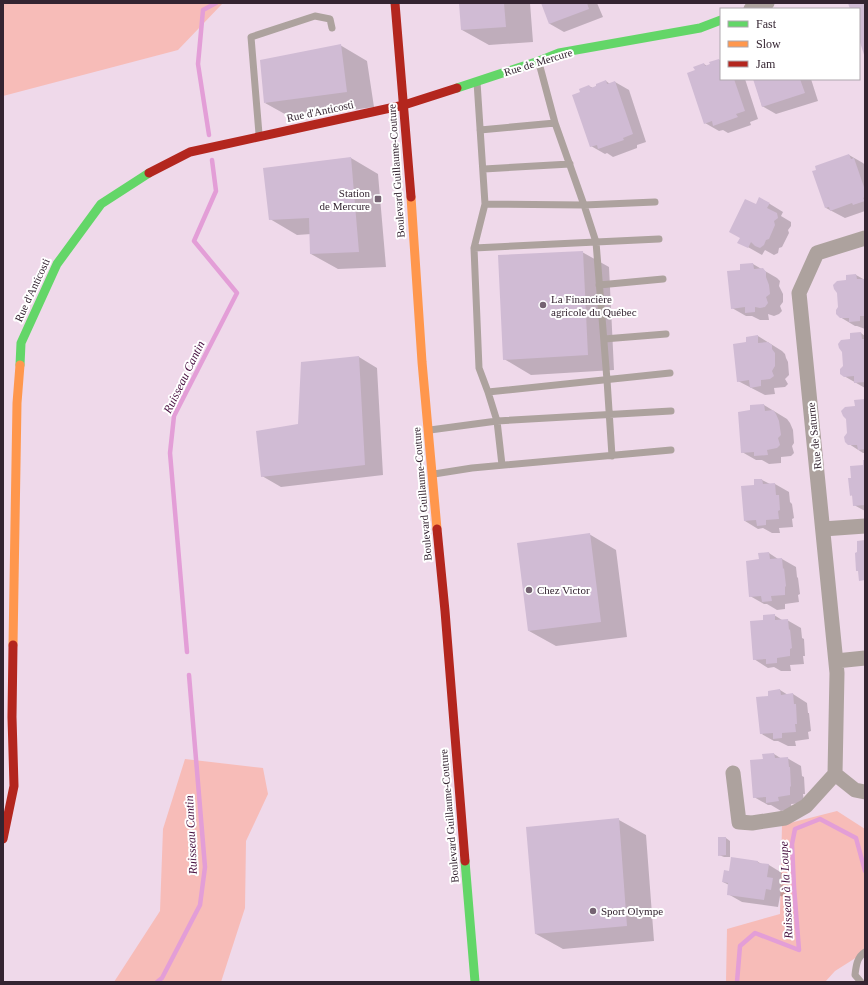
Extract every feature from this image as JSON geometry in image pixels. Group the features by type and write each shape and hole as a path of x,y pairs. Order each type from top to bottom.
{"street":[{"name":"Boulevard Guillaume-Couture","path":"395,3 411,198 422,362 445,611 475,982"},
{"path":"754,8 767,3"},
{"name":"Rue de Mercure","path":"404,105 539,61 558,53 700,28 720,20"},
{"name":"Rue d'Anticosti","path":"3,839 14,786 7,717 17,403 21,343 57,264 101,204 147,174 190,152 404,105"},
{"name":"Rue de Saturne","path":"836,774 837,667 800,293 817,253 865,238"},
{"path":"823,529 865,526"},
{"path":"837,667 865,658"},
{"path":"733,773 739,822 752,823 784,818 806,806 836,774 855,790 865,792"}],"lane":[{"path":"259,136 251,37 315,16 330,19 332,28"},
{"path":"539,61 555,123 596,242 612,456"},
{"path":"477,81 486,204 474,248 479,368 497,421 502,465"},
{"path":"480,130 555,123"},
{"path":"484,169 570,164"},
{"path":"486,204 584,205 654,202"},
{"path":"474,248 659,239"},
{"path":"599,285 663,279"},
{"path":"604,339 666,334"},
{"path":"488,392 670,373"},
{"path":"428,430 497,421 671,411"},
{"path":"432,474 472,468 671,450"},
{"path":"861,982 855,975 856,966 861,955 865,952"}],"shaded area":[{"path":"3,3 223,3 178,50 3,96"},
{"path":"185,759 263,768 268,794 246,841 245,908 221,982 114,982 160,911 163,829"},
{"path":"837,811 865,829 865,952 835,971 825,982 726,982 727,929 780,914 782,825"}],"building":[{"path":"459,3 504,3 506,27 461,30"},
{"path":"541,3 587,3 589,9 549,24"},
{"path":"848,3 865,3 865,58 860,42 860,8 850,8"},
{"path":"341,44 347,92 264,103 260,60"},
{"path":"719,59 720,80 734,80 745,111 736,114 738,117 713,126 712,121 704,124 687,73 695,70 693,67 704,63 705,66 710,64 709,62"},
{"path":"606,80 607,84 615,81 633,134 623,138 624,140 598,149 597,145 590,147 572,95 580,92 579,89 589,85 591,88"},
{"path":"753,80 800,80 805,93 762,107"},
{"path":"849,154 851,159 854,158 865,190 865,197 863,198 865,201 853,205 852,203 830,211 829,207 825,208 812,171 816,170 815,166"},
{"path":"351,157 359,252 310,254 309,218 269,220 263,168"},
{"path":"759,197 770,203 767,208 777,213 778,218 774,221 775,225 769,239 766,240 764,245 760,248 751,242 748,248 737,243 740,238 729,232 745,199 756,204"},
{"name":"La Financière agricole du Québec","path":"583,251 588,355 503,360 498,255"},
{"path":"753,263 754,269 763,268 766,272 770,294 766,297 768,303 765,307 755,307 755,312 745,313 745,307 731,309 727,271 740,270 740,264"},
{"path":"856,274 857,279 865,279 865,316 860,316 860,321 849,322 849,318 840,318 836,314 838,307 837,293 833,285 837,281 846,280 846,275"},
{"path":"861,332 862,339 865,339 865,382 854,383 854,376 844,377 840,374 840,369 843,366 842,352 838,344 841,340 850,339 850,333"},
{"path":"758,335 758,343 768,342 772,345 772,349 775,353 775,366 772,371 774,376 770,379 761,380 761,386 750,388 749,380 737,382 733,344 746,342 746,337"},
{"path":"359,356 365,465 261,477 256,431 298,424 301,362"},
{"path":"865,399 865,449 858,450 857,445 848,445 845,442 844,437 847,433 846,419 841,411 845,407 855,406 854,400"},
{"path":"764,404 765,411 773,410 779,421 781,435 778,438 780,445 777,448 767,450 768,455 754,456 754,452 741,453 738,412 750,410 750,405"},
{"path":"863,460 865,460 865,505 853,506 848,478 851,478 850,466 863,465"},
{"path":"754,479 762,479 763,484 775,483 776,495 779,495 779,519 766,520 766,525 757,526 756,520 744,521 741,486 754,485"},
{"path":"590,533 601,622 528,631 517,543"},
{"path":"865,540 865,580 859,581 858,571 856,571 855,553 857,552 857,541"},
{"path":"769,552 770,559 782,558 786,586 785,595 771,596 772,601 762,602 761,596 749,597 746,561 759,559 758,553"},
{"path":"775,614 775,620 788,619 792,648 790,649 790,656 777,658 777,663 766,664 766,659 753,660 750,621 763,620 763,615"},
{"path":"780,689 781,695 793,693 794,704 796,704 796,732 782,733 782,738 773,739 773,733 760,734 756,697 768,696 768,691"},
{"path":"774,753 775,758 788,757 790,767 790,795 778,797 779,801 766,803 766,797 753,798 750,760 763,759 762,754"},
{"path":"619,818 627,926 535,934 526,827"},
{"path":"718,837 726,837 726,855 718,856"},
{"path":"731,857 769,864 767,877 773,878 771,890 766,889 764,900 727,895 728,883 722,882 724,870 729,871"}],"waterway":[{"name":"Ruisseau Cantin","path":"209,135 198,64 203,10 216,3"},
{"name":"Ruisseau Cantin","path":"187,652 170,453 174,416 237,293 194,241 216,191 212,160"},
{"name":"Ruisseau Cantin","path":"157,982 162,978 200,905 205,867 189,675"},
{"name":"Ruisseau à la Loupe","path":"737,982 740,946 755,933 799,950 792,844 795,829 820,819 856,838 865,871"}],"traffic: fast":[{"path":"457,88 559,53 700,28 720,20"},
{"path":"20,365 21,343 57,264 101,204 149,173"},
{"path":"465,861 475,982"}],"traffic: slow":[{"path":"411,197 422,362 437,529"},
{"path":"13,645 17,403 20,365"}],"traffic: jam":[{"path":"395,3 411,197"},
{"path":"149,173 190,152 404,105 457,88"},
{"path":"437,529 465,861"},
{"path":"3,839 14,786 12,717 13,645"}],"place":[{"name":"Station de Mercure","path":"378,199"},
{"name":"La Financière agricole du Québec","path":"543,305"},
{"name":"Chez Victor","path":"529,590"},
{"name":"Sport Olympe","path":"593,911"}]}
